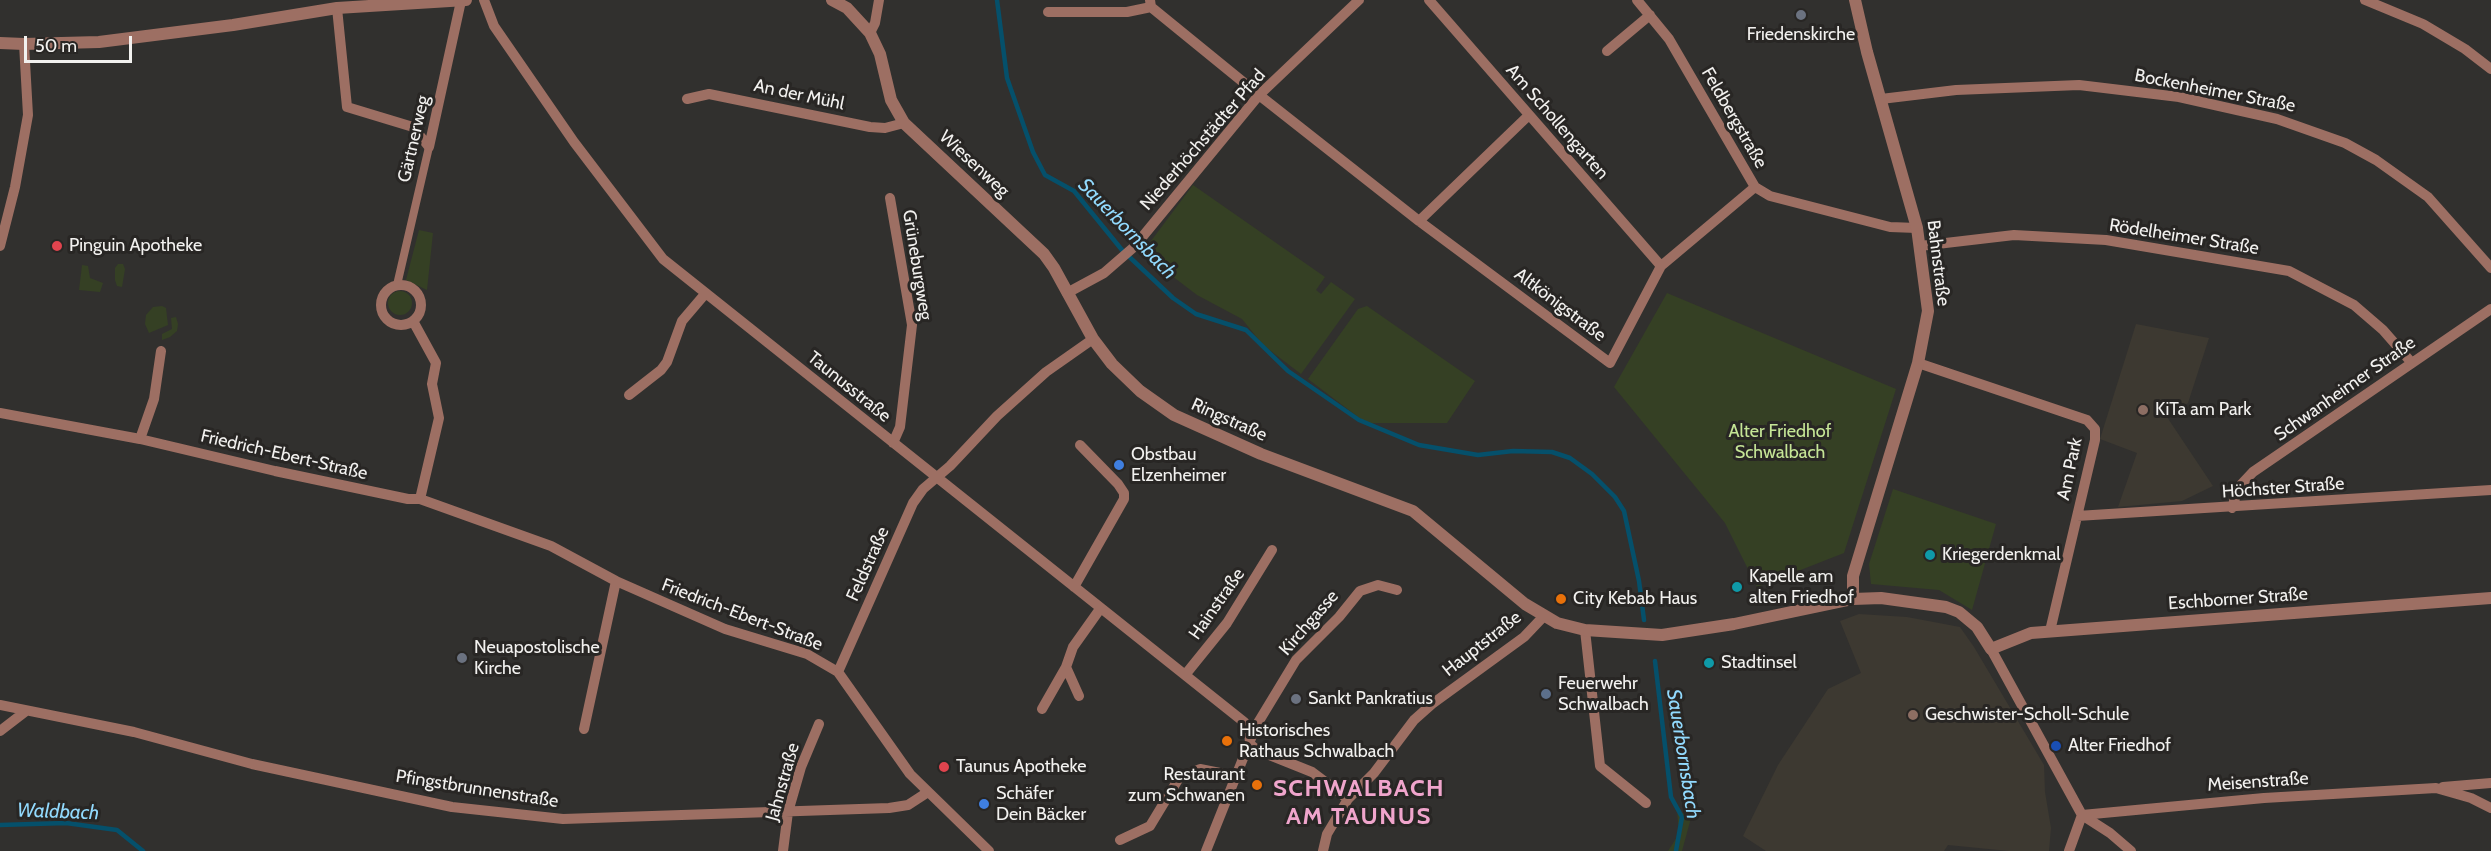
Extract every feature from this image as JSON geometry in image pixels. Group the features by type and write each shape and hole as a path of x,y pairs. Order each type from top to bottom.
{"street":[{"name":"Gärtnerweg","path":"398,285 461,0"},
{"path":"0,43 99,42 232,25 363,3 466,0"},
{"name":"Taunusstraße","path":"484,0 494,26 581,150 663,259 1244,722 1249,728 1250,744"},
{"name":"Wiesenweg","path":"832,0 847,8 870,33 880,54 891,100 904,123 1044,254 1093,339"},
{"path":"870,33 875,23 879,0"},
{"name":"Niederhöchstädter Pfad","path":"1067,293 1104,273 1134,247 1259,95 1359,0"},
{"name":"Am Schollengarten","path":"1429,0 1661,266"},
{"name":"Feldbergstraße","path":"1637,0 1674,48 1755,187 1770,196 1879,224 1917,228"},
{"name":"Bahnstraße","path":"1853,599 1853,576 1918,363 1928,311 1917,228 1866,52 1855,0"},
{"path":"2365,0 2423,24 2465,49 2491,69"},
{"name":"Altkönigstraße","path":"1048,12 1127,12 1151,3 1259,95 1419,221 1610,363 1661,266 1755,187"},
{"path":"337,8 346,107 413,127 429,147"},
{"path":"1606,51 1650,15"},
{"path":"0,246 15,187 28,115 24,44"},
{"name":"Bockenheimer Straße","path":"1881,99 1956,90 2079,85 2179,97 2277,118 2345,143 2376,160 2428,196 2491,268"},
{"name":"An der Mühl","path":"687,99 709,94 870,127 885,128 904,123"},
{"path":"1419,221 1529,115"},
{"name":"Grüneburgweg","path":"890,198 912,325 900,427 892,443"},
{"name":"Rödelheimer Straße","path":"1920,246 2014,235 2106,240 2289,271 2354,305 2383,330 2411,362"},
{"path":"398,285 414,289 421,299 421,311 414,321 408,324 391,323 381,308 382,296 391,287 398,285"},
{"path":"628,395 661,370 667,362 682,321 705,294"},
{"name":"Schwanheimer Straße","path":"2232,508 2238,488 2253,472 2491,309"},
{"path":"414,321 436,363 432,384 438,418 420,500"},
{"path":"936,476 950,466 997,416 1046,372 1093,339"},
{"name":"Ringstraße","path":"1093,339 1112,364 1140,391 1174,415 1261,454 1413,511 1543,616 1557,624 1585,630 1662,635 1734,624 1853,599"},
{"path":"140,439 154,399 161,351"},
{"name":"Am Park","path":"1918,363 2087,420 2095,429 2095,440 2050,631"},
{"name":"Friedrich-Ebert-Straße","path":"0,412 140,439 275,471 420,500 551,546 616,581 725,629 807,654 838,672 910,774 989,851"},
{"path":"1074,587 1124,498 1118,484 1080,445"},
{"name":"Feldstraße","path":"838,672 913,503 936,476"},
{"name":"Höchster Straße","path":"2077,516 2491,490"},
{"name":"Hainstraße","path":"1185,675 1227,623 1272,550"},
{"path":"584,729 616,581"},
{"name":"Kirchgasse","path":"1206,851 1256,726 1296,660 1339,616 1353,598 1370,586 1378,585 1397,590"},
{"name":"Eschborner Straße","path":"1991,649 2022,635 2050,631 2491,598"},
{"path":"1853,599 1906,600 1953,610 1977,627 2082,815 2110,833 2131,851"},
{"path":"1042,709 1066,667 1072,647 1100,609"},
{"name":"Hauptstraße","path":"1323,851 1327,834 1348,799 1374,773 1414,720 1432,704 1524,637 1543,616"},
{"path":"1585,630 1600,766 1646,802"},
{"path":"1066,667 1079,696"},
{"name":"Pfingstbrunnenstraße","path":"0,705 134,732 252,764 453,807 570,820 889,808 908,805 928,792"},
{"path":"0,731 26,711"},
{"name":"Jahnstraße","path":"783,851 788,812 801,767 819,724"},
{"path":"1250,744 1257,750 1312,772 1348,799"},
{"path":"1120,840 1150,826 1179,778 1200,769 1220,773 1235,780"},
{"name":"Meisenstraße","path":"2082,815 2264,798 2491,783"},
{"name":"Meisenstraße","path":"2436,788 2471,798 2491,808"},
{"path":"2069,851 2082,815"}],"shaded area":[{"name":"KiTa am Park","path":"2136,324 2209,338 2188,403 2167,417 2213,486 2182,501 2118,507 2137,453 2100,439"},
{"name":"Geschwister-Scholl-Schule","path":"1859,614 1907,617 1960,627 2044,765 2045,792 2051,828 2049,851 2009,851 1948,845 1944,851 1766,851 1743,836 1778,765 1828,689 1861,673 1840,621"}],"green space":[{"path":"1193,185 1325,277 1316,290 1321,294 1331,282 1355,299 1301,374 1263,345 1242,319 1197,295 1142,253"},
{"path":"419,230 433,233 427,290 406,280"},
{"path":"118,264 123,264 125,269 122,287 117,286 115,280 115,268"},
{"path":"82,265 88,266 90,278 103,283 100,292 79,290"},
{"path":"400,291 409,294 412,303 409,312 400,315 391,312 388,303 391,294"},
{"name":"Alter Friedhof Schwalbach","path":"1667,293 1896,389 1844,553 1757,587 1725,523 1614,387"},
{"path":"1367,306 1475,381 1447,423 1366,423 1308,379 1358,309"},
{"path":"153,307 166,308 168,325 149,333 145,324 146,315"},
{"path":"176,317 177,331 162,340 162,334 172,329 171,318"},
{"path":"1893,489 1996,524 1972,610 1939,590 1871,584 1869,564"},
{"path":"1677,810 1691,818 1682,851 1668,851 1679,834"}],"waterway":[{"name":"Sauerbornsbach","path":"997,0 1007,78 1033,152 1045,175 1074,191 1122,250 1173,298 1196,314 1246,330 1288,371 1359,420 1419,445 1478,455 1513,451 1552,452 1570,458 1592,474 1615,497 1624,511 1639,581 1644,620"},
{"name":"Sauerbornsbach","path":"1655,661 1671,797 1682,817 1676,851"},
{"name":"Waldbach","path":"0,825 66,823 117,830 143,851"}],"place":[{"name":"Friedenskirche","path":"1801,15"},
{"name":"Pinguin Apotheke","path":"57,246"},
{"name":"KiTa am Park","path":"2143,410"},
{"name":"Obstbau Elzenheimer","path":"1119,465"},
{"name":"Kriegerdenkmal","path":"1930,555"},
{"name":"Kapelle am alten Friedhof","path":"1737,587"},
{"name":"City Kebab Haus","path":"1561,599"},
{"name":"Neuapostolische Kirche","path":"462,658"},
{"name":"Stadtinsel","path":"1709,663"},
{"name":"Feuerwehr Schwalbach","path":"1546,694"},
{"name":"Sankt Pankratius","path":"1296,699"},
{"name":"Geschwister-Scholl-Schule","path":"1913,715"},
{"name":"Historisches Rathaus Schwalbach","path":"1227,741"},
{"name":"Alter Friedhof","path":"2056,746"},
{"name":"Taunus Apotheke","path":"944,767"},
{"name":"Restaurant zum Schwanen","path":"1257,785"},
{"name":"Schäfer Dein Bäcker","path":"984,804"}],"district":[{"name":"SCHWALBACH AM TAUNUS","path":"1359,803"}]}
